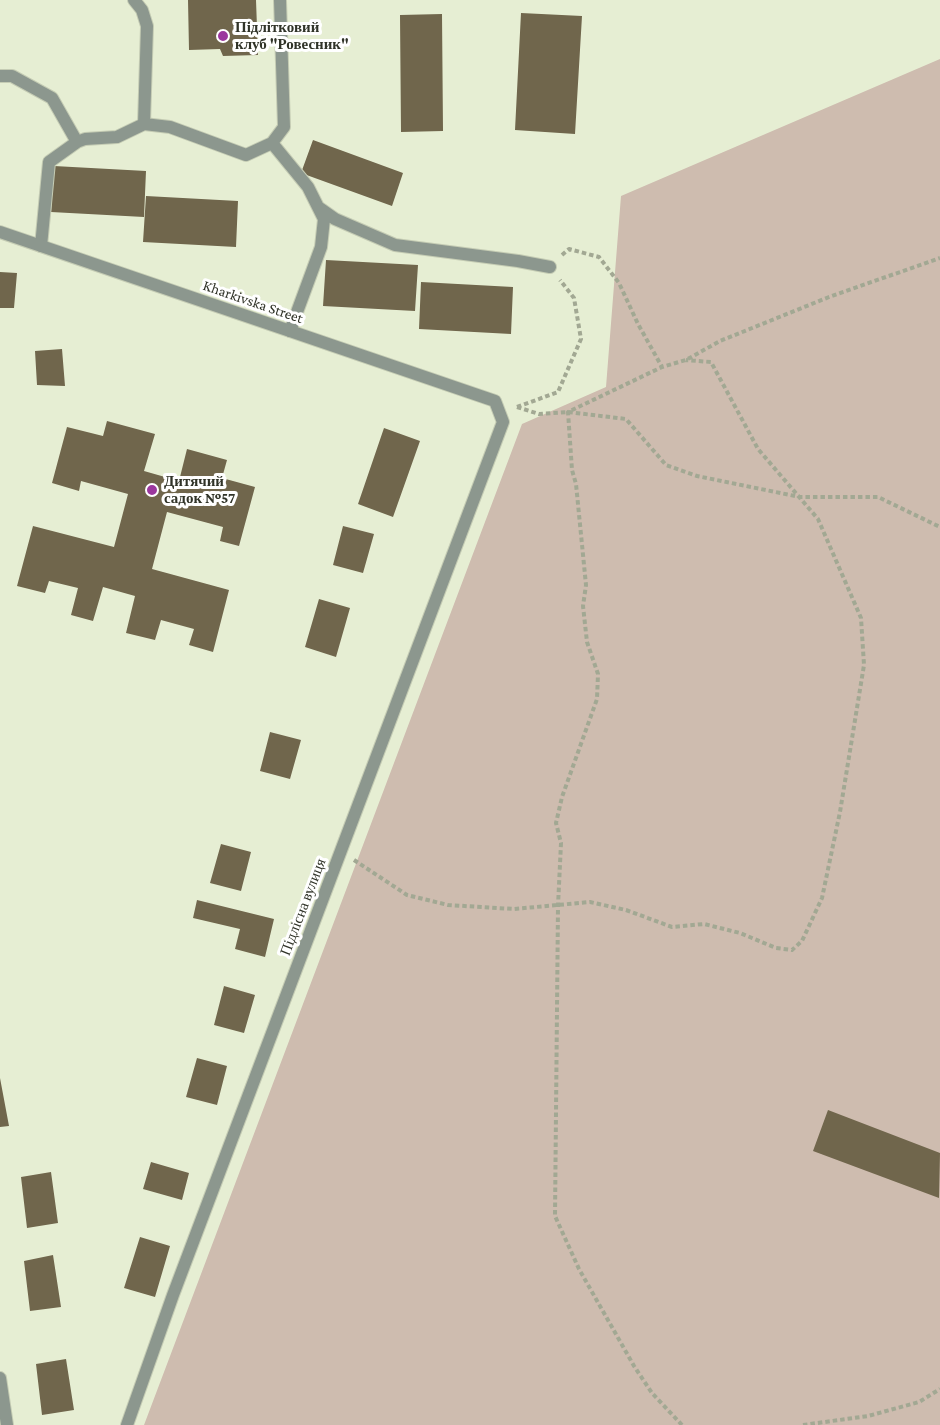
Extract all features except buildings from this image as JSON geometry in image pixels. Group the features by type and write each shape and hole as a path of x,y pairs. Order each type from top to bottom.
{"street":[{"path":"134,0 142,10 147,26 144,124"},
{"path":"41,246 49,162 77,142 85,139 117,137 144,124 170,127 246,155 272,143 284,127 280,0"},
{"path":"0,76 12,76 52,98 77,142"},
{"path":"272,143 308,187 324,219 321,247 290,331"},
{"path":"318,207 335,219 395,245 549,267"},
{"name":"Kharkivska Street","path":"0,232 495,401"},
{"name":"Підлісна вулиця","path":"127,1425 173,1295 503,422 495,401"},
{"path":"0,1378 7,1425"}],"path":[{"path":"517,407 558,392 581,339 574,298 549,267 569,249 599,257 619,283 638,324 662,366"},
{"path":"568,412 662,366 686,360 730,337 829,297 940,258"},
{"path":"341,851 407,895 448,905 514,909 590,902 626,910 672,927 704,924 740,933 776,948 792,950 802,941 822,898 840,812 864,665 861,618 818,519 758,450 711,362 686,360"},
{"path":"495,401 539,414 568,412 626,419 666,465 697,476 800,497 878,497 940,527"},
{"path":"568,412 572,470 576,484 586,585 583,606 587,642 598,674 597,699 562,797 556,823 561,843 558,906 555,1216 579,1269 634,1366 652,1393 682,1425"},
{"path":"804,1425 868,1416 919,1402 940,1389"}],"shaded area":[{"path":"940,59 940,1425 144,1425 522,424 606,387 621,196"}],"place":[{"name":"Підлітковий клуб \"Ровесник\"","path":"223,36"},
{"name":"Дитячий садок №57","path":"152,490"}]}
